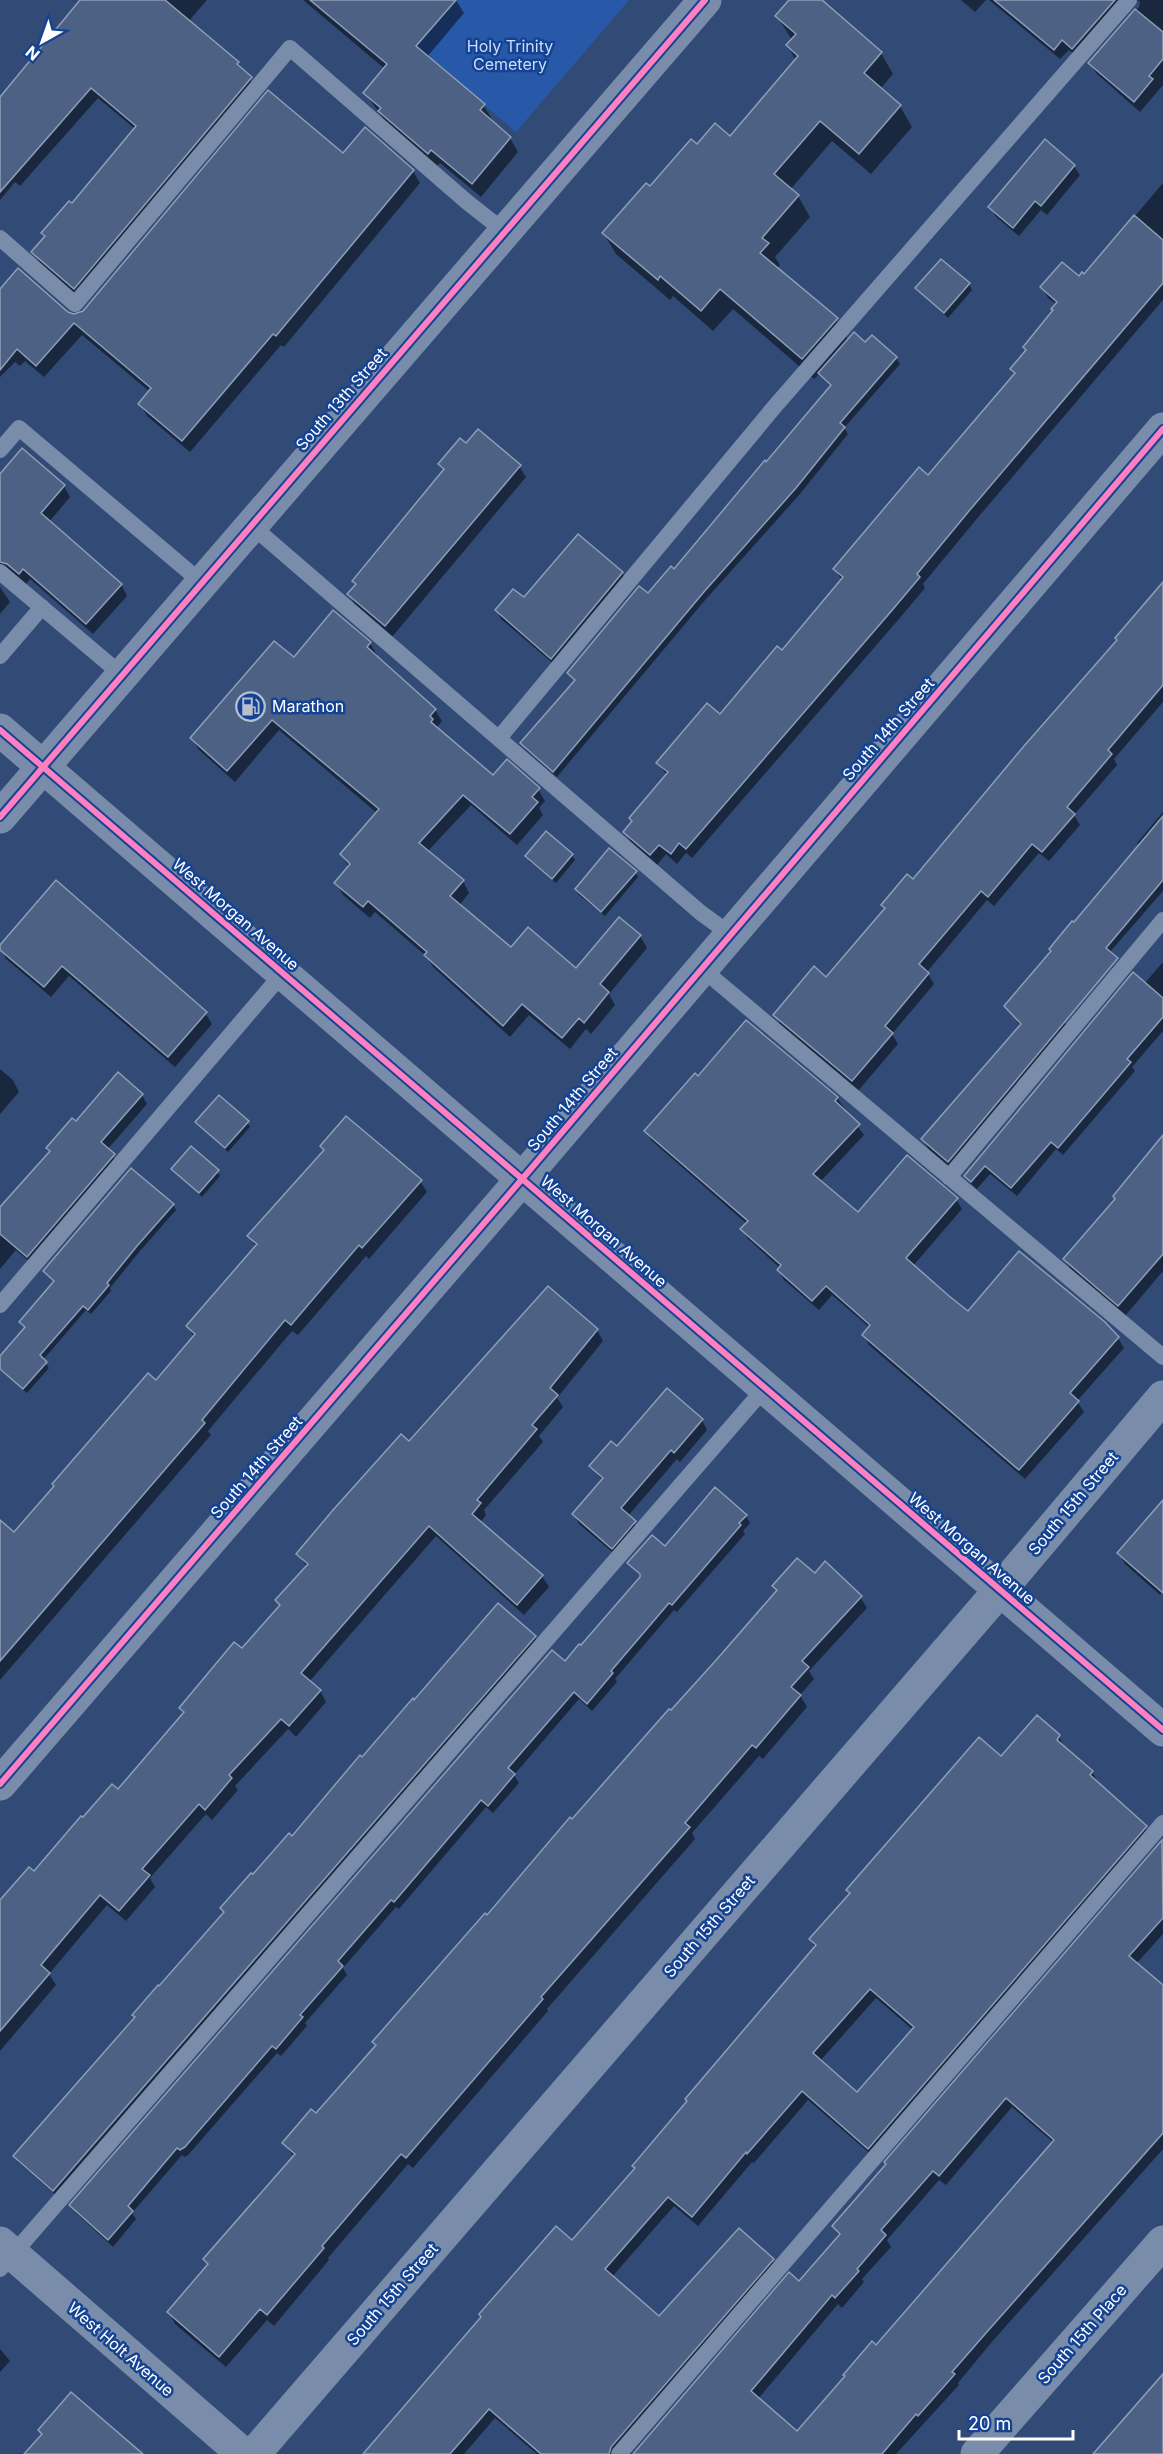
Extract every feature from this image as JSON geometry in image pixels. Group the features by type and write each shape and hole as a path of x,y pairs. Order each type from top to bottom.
{"street":[{"name":"South 13th Street","path":"0,817 705,0"},
{"name":"South 14th Street","path":"0,1784 523,1179 1163,429"},
{"name":"West Morgan Avenue","path":"0,730 1163,1730"},
{"name":"South 15th Street","path":"254,2454 1000,1590 1163,1397"},
{"name":"South 15th Place","path":"977,2454 1163,2242"},
{"name":"West Holt Avenue","path":"4,2256 243,2454"}],"lane":[{"path":"499,738 776,405 1129,0"},
{"path":"0,238 75,304 290,48 467,202 504,231"},
{"path":"0,450 19,428 201,582"},
{"path":"251,525 701,912 730,934"},
{"path":"0,572 122,675"},
{"path":"0,656 42,607"},
{"path":"949,1177 1163,920"},
{"path":"701,968 1163,1358"},
{"path":"0,1305 283,973"},
{"path":"4,2256 765,1388"},
{"path":"619,2454 1163,1823"}],"green space":[{"name":"Holy Trinity Cemetery","path":"361,0 629,0 516,132"}],"building":[{"path":"80,0 165,0 239,62 237,64 252,77 74,289 31,252 45,236 41,233 69,201 72,203 136,126 91,88 0,192 0,97"},
{"path":"310,0 456,0 416,46 485,104 480,110 511,137 472,184 431,150 428,154 378,111 381,108 363,93 387,64"},
{"path":"789,0 822,0 882,52 864,73 901,105 859,154 820,121 774,174 799,195 762,238 769,243 760,253 838,318 802,359 720,289 701,311 660,276 658,280 602,233 646,183 650,186 691,139 697,144 715,123 730,136 798,56 786,45 796,34 775,16"},
{"path":"994,0 1115,0 1072,49 1062,40 1054,50"},
{"path":"1135,9 1163,32 1163,59 1149,76 1153,79 1134,102 1088,63"},
{"path":"268,90 343,153 365,127 414,170 276,336 273,334 182,441 138,404 151,388 74,323 36,366 17,349 0,370 0,289 18,268 68,312 74,314 83,311"},
{"path":"1045,139 1075,165 1041,206 1035,201 1013,228 988,207"},
{"path":"1134,215 1163,240 1163,283 969,511 917,574 920,577 894,608 686,849 679,843 671,854 659,845 650,855 623,832 632,821 629,818 668,772 656,763 707,703 720,714 777,646 782,650 843,577 833,569 919,467 928,475 1015,373 1010,369 1026,350 1023,347 1057,302 1040,287 1062,262 1079,276 1082,272 1084,274"},
{"path":"941,259 970,283 944,313 915,288"},
{"path":"854,332 865,342 872,335 897,357 840,423 845,427 796,488 703,593 553,772 520,743 575,680 567,673 639,586 648,593 671,566 674,569 831,385 818,373"},
{"path":"478,429 521,465 385,626 347,594 356,584 352,581 444,469 438,464 460,438 466,443"},
{"path":"22,448 65,485 41,513 122,584 86,624 23,569 19,574 7,564 0,562 0,474"},
{"path":"578,534 623,572 551,659 495,610 513,589 524,597"},
{"path":"1163,582 1163,685 1108,750 1112,754 1067,807 1075,814 1042,852 1032,844 988,897 981,891 919,964 929,973 885,1026 893,1033 852,1081 773,1015 814,966 826,977 885,908 881,905 907,874 913,879 1024,746 1117,640 1115,638"},
{"path":"333,610 371,642 367,647 436,709 430,716 433,719 431,722 493,775 507,759 540,788 532,797 538,802 510,834 463,795 419,843 464,880 450,896 511,947 528,927 576,968 619,917 641,935 600,984 609,992 584,1023 579,1018 562,1038 522,1004 503,1026 424,955 427,952 368,901 363,907 334,883 350,864 340,854 379,809 272,720 227,771 190,738 274,641 294,657"},
{"path":"1163,816 1163,880 1106,948 1118,958 948,1162 921,1139 1021,1024 1004,1006 1051,951 1049,949 1072,921 1074,922"},
{"path":"546,831 573,854 552,879 525,856"},
{"path":"609,848 637,871 601,912 575,889"},
{"path":"56,880 207,1012 168,1057 62,966 44,987 0,950 0,945"},
{"path":"1133,972 1163,998 1163,1017 1127,1059 1131,1062 1058,1148 1051,1142 1011,1188 985,1166 971,1182 964,1176"},
{"path":"746,1020 838,1097 835,1101 860,1124 813,1174 858,1212 907,1155 958,1198 906,1258 949,1296 968,1311 1019,1251 1105,1322 1119,1337 1070,1393 1079,1401 1019,1470 862,1335 870,1325 826,1286 812,1301 777,1270 781,1265 740,1229 748,1221 644,1131 695,1073 698,1076"},
{"path":"118,1072 143,1094 101,1142 115,1154 27,1257 0,1234 0,1207 50,1151 46,1148 72,1118 76,1121"},
{"path":"219,1095 249,1121 225,1148 195,1122"},
{"path":"346,1116 422,1180 362,1248 359,1245 291,1325 285,1320 202,1420 205,1423 0,1661 0,1520 14,1532 54,1486 52,1484 148,1373 156,1380 195,1334 186,1326 257,1244 247,1236 324,1150 320,1146"},
{"path":"1163,1135 1163,1254 1118,1306 1063,1259 1115,1199 1113,1196"},
{"path":"191,1146 219,1170 199,1193 171,1169"},
{"path":"131,1168 174,1204 137,1246 88,1310 83,1306 40,1355 47,1362 23,1389 0,1369 0,1356 25,1327 19,1322 54,1281 43,1271"},
{"path":"548,1286 598,1329 550,1388 558,1395 532,1425 537,1429 477,1500 481,1503 472,1514 543,1575 517,1605 429,1526 301,1673 321,1690 289,1726 281,1719 229,1775 232,1778 205,1810 199,1804 142,1869 150,1875 119,1911 100,1895 41,1965 50,1973 0,2031 0,1900 29,1867 34,1871 112,1784 118,1789 184,1712 179,1708 234,1642 242,1648 280,1605 275,1600 308,1564 296,1554 333,1510 401,1434 409,1441"},
{"path":"667,1388 703,1419 674,1453 671,1450 621,1508 636,1521 612,1549 572,1514 603,1478 589,1466 611,1441 617,1446"},
{"path":"715,1487 747,1515 739,1523 741,1525 672,1605 669,1603 611,1671 613,1673 587,1704 574,1692 508,1768 515,1774 488,1806 481,1800 394,1902 391,1900 338,1961 343,1966 300,2015 303,2017 276,2049 272,2046 185,2147 180,2150 177,2148 128,2206 133,2211 108,2240 69,2205 552,1650 565,1661 579,1644 581,1645 640,1577 640,1574 627,1563 652,1535 665,1546"},
{"path":"1163,1500 1163,1593 1117,1553"},
{"path":"797,1558 815,1573 825,1561 862,1596 802,1661 809,1667 791,1687 801,1695 756,1748 752,1745 685,1823 690,1827 541,1997 543,1999 406,2158 401,2154 322,2246 324,2248 267,2315 260,2309 219,2357 167,2312 208,2264 203,2259 295,2154 282,2143 311,2109 316,2113 376,2045 372,2042 485,1913 487,1915 570,1817 572,1819 669,1709 671,1710 718,1658 777,1590 772,1586"},
{"path":"498,1603 536,1636 53,2191 13,2156 135,2017 132,2015 224,1912 220,1908 289,1833 292,1836 360,1755 362,1757 413,1698 414,1700"},
{"path":"1037,1715 1060,1735 1057,1740 1093,1771 1090,1775 1147,1826 868,2149 802,2091 747,2154 746,2152 692,2217 668,2197 605,2269 659,2316 739,2228 774,2259 611,2447 609,2454 541,2454 489,2409 450,2454 363,2454 481,2317 479,2314 556,2226 572,2240 635,2168 632,2166 687,2101 685,2099 816,1945 809,1939 850,1893 846,1890 979,1737 1001,1756","holes":["870,1989 914,2027 857,2092 813,2053"]},
{"path":"1162,1840 1163,1918 1129,1956 1163,1985 1163,2133 952,2372 955,2374 918,2416 916,2414 882,2454 633,2454 789,2272 799,2281 840,2234 832,2226 886,2164 884,2162","holes":["1006,2098 1054,2140 876,2345 872,2341 797,2431 751,2391 832,2295 835,2298 859,2271 857,2269 886,2235 881,2230 933,2171 939,2176"]},
{"path":"1163,2374 1163,2454 1093,2454"},
{"path":"71,2392 143,2454 24,2454 42,2434 38,2430"}],"cycle path":[{"path":"0,817 705,0"},
{"path":"0,1784 523,1178 1163,429"},
{"path":"0,730 1163,1730"}],"place":[{"name":"Marathon","path":"251,706"}]}
